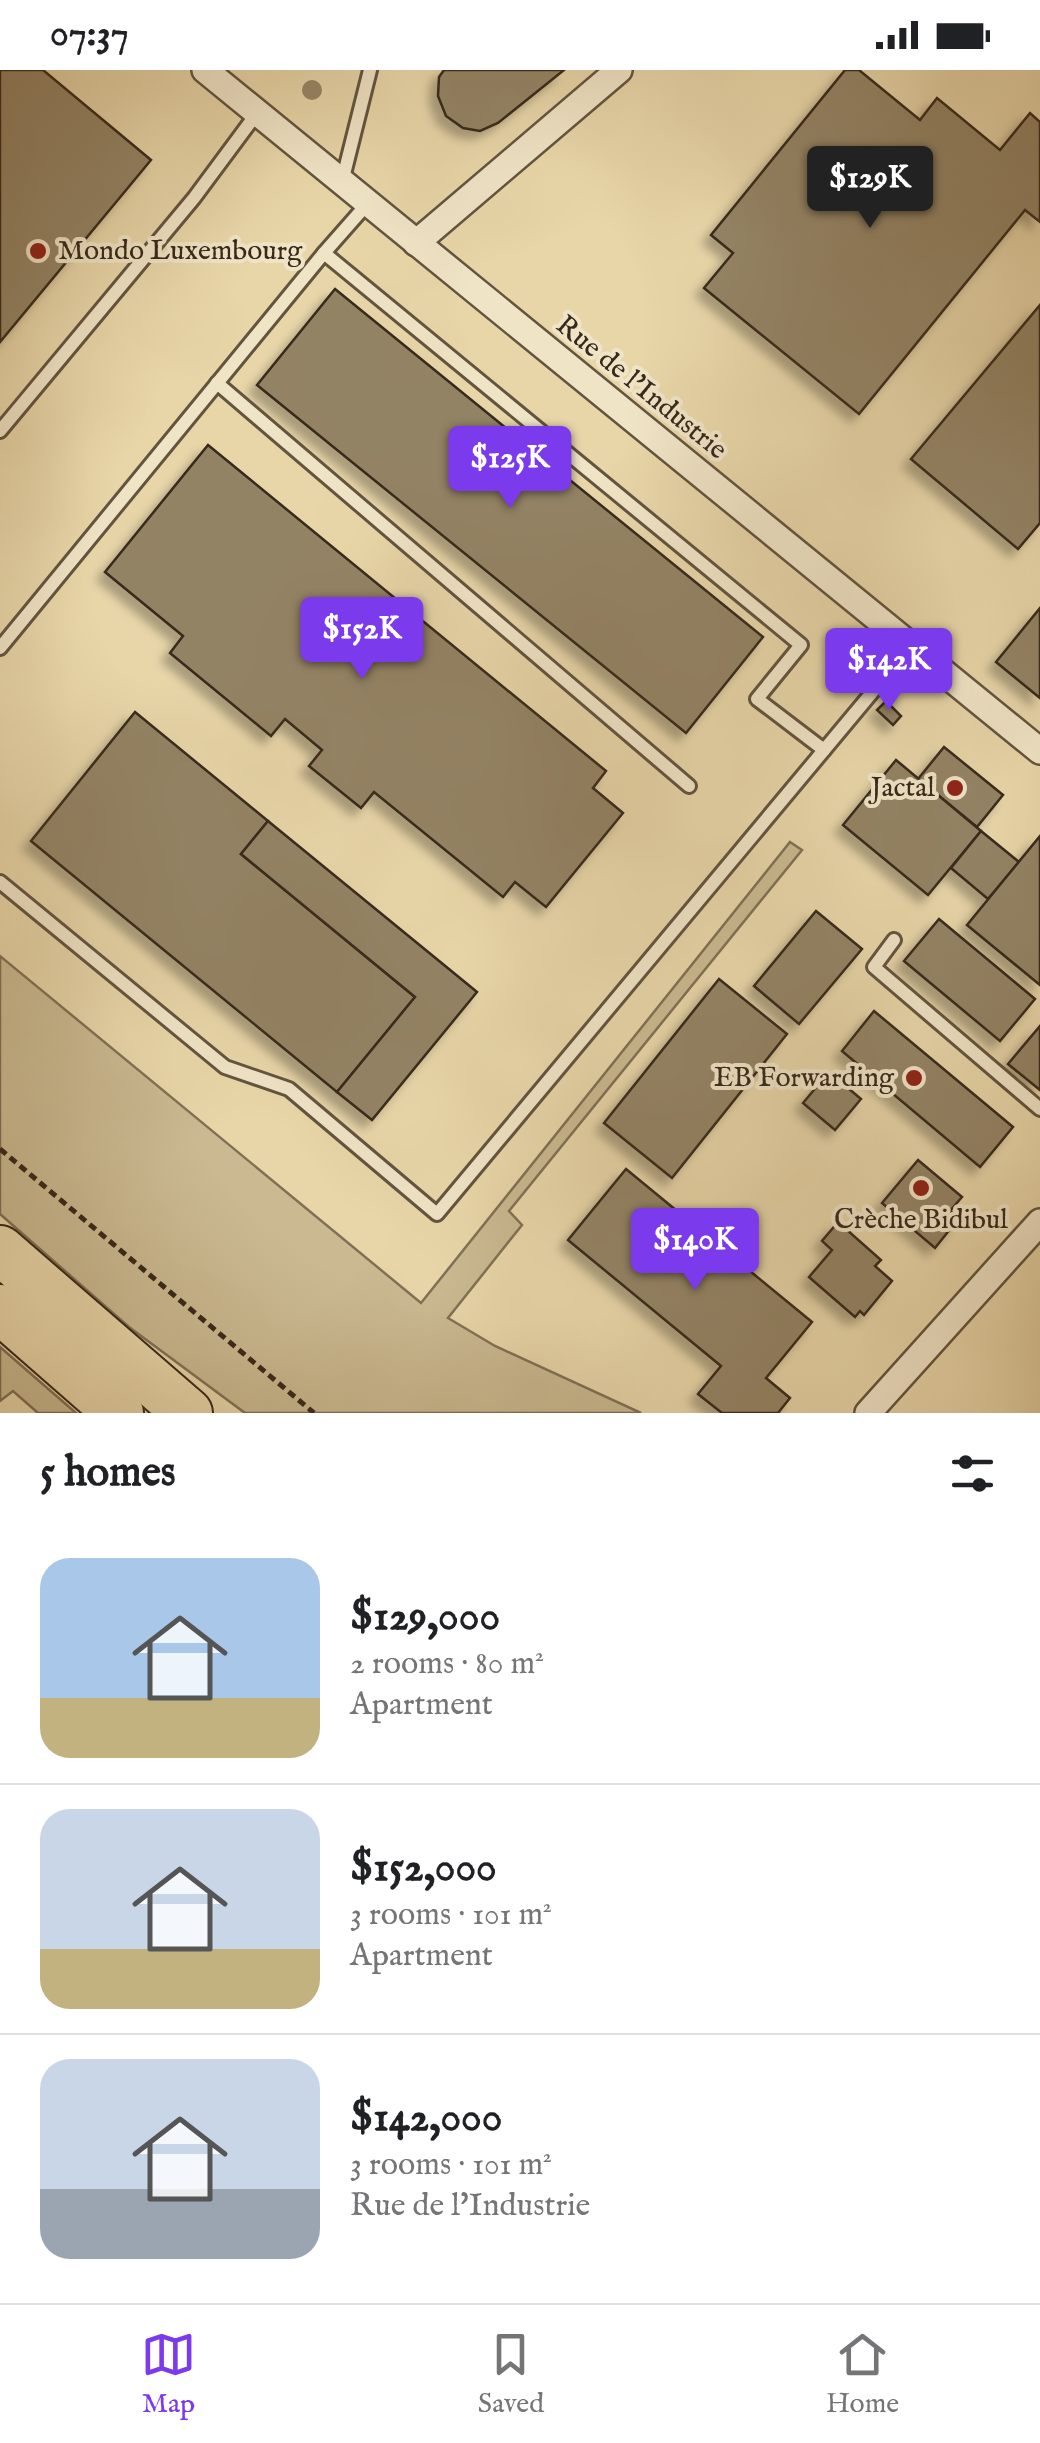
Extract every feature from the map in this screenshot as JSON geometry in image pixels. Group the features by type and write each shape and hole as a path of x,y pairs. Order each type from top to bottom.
{"highway":[{"path":"0,1250 134,1397"},
{"path":"0,1309 134,1397 192,1413"}],"street":[{"name":"Rue de l'Industrie","path":"205,70 1040,751"},
{"path":"416,243 619,70"},
{"path":"868,1413 1040,1222"}],"lane":[{"path":"342,182 370,70"},
{"path":"0,431 194,198 257,113"},
{"path":"0,648 368,203"},
{"path":"324,252 801,646 756,699 824,750"},
{"path":"217,384 688,786"},
{"path":"0,882 225,1067 288,1089 437,1214 910,647"},
{"path":"894,940 874,967 1040,1108"}],"path":[{"path":"0,1150 314,1413"}],"shaded area":[{"path":"790,842 802,850 509,1211 522,1225 448,1318 495,1346 641,1413 245,1413 129,1327 0,1214 0,956 421,1303"},
{"path":"0,1347 76,1413 38,1413 13,1391 0,1401"}],"building":[{"name":"Mondo Luxembourg","path":"0,70 43,70 151,160 0,342"},
{"path":"444,70 564,70 498,123 480,131 463,128 446,116 438,96 439,77"},
{"path":"845,70 859,70 920,120 937,98 1000,150 1030,113 1040,122 1040,222 1025,210 859,414 704,288 733,253 711,235"},
{"path":"335,289 763,637 686,733 257,385"},
{"path":"1040,305 1040,523 1018,549 911,459"},
{"path":"208,445 606,771 593,788 623,813 546,907 515,882 503,897 374,792 361,808 309,766 322,750 285,719 271,736 170,653 183,636 105,572"},
{"path":"1040,608 1040,698 996,662"},
{"path":"886,701 901,716 893,725 877,710"},
{"path":"135,712 268,821 241,854 415,997 337,1092 31,841"},
{"path":"944,747 1003,795 977,827 918,779"},
{"path":"896,760 981,831 928,895 843,825"},
{"path":"268,821 477,992 372,1120 337,1092 415,997 241,854"},
{"path":"981,831 1019,862 988,899 951,868"},
{"path":"1040,836 1040,985 967,925"},
{"path":"816,911 862,949 799,1024 754,986"},
{"path":"939,919 1035,999 1000,1041 904,961"},
{"path":"719,979 787,1034 672,1178 604,1123"},
{"path":"874,1011 1013,1127 980,1167 842,1051"},
{"path":"1040,1026 1040,1090 1008,1064"},
{"path":"829,1072 861,1099 835,1130 803,1103"},
{"name":"Crèche Bidibul","path":"918,1160 962,1197 950,1211 959,1218 935,1248 882,1203"},
{"path":"626,1169 812,1322 766,1378 790,1398 778,1413 722,1413 698,1394 721,1366 568,1240"},
{"path":"838,1222 881,1260 875,1266 892,1281 864,1315 860,1311 855,1317 809,1277 832,1250 822,1241"}],"place":[{"name":"Mondo Luxembourg","path":"38,251"},
{"name":"Jactal","path":"955,788"},
{"name":"EB Forwarding","path":"914,1078"},
{"name":"Crèche Bidibul","path":"921,1188"}]}
